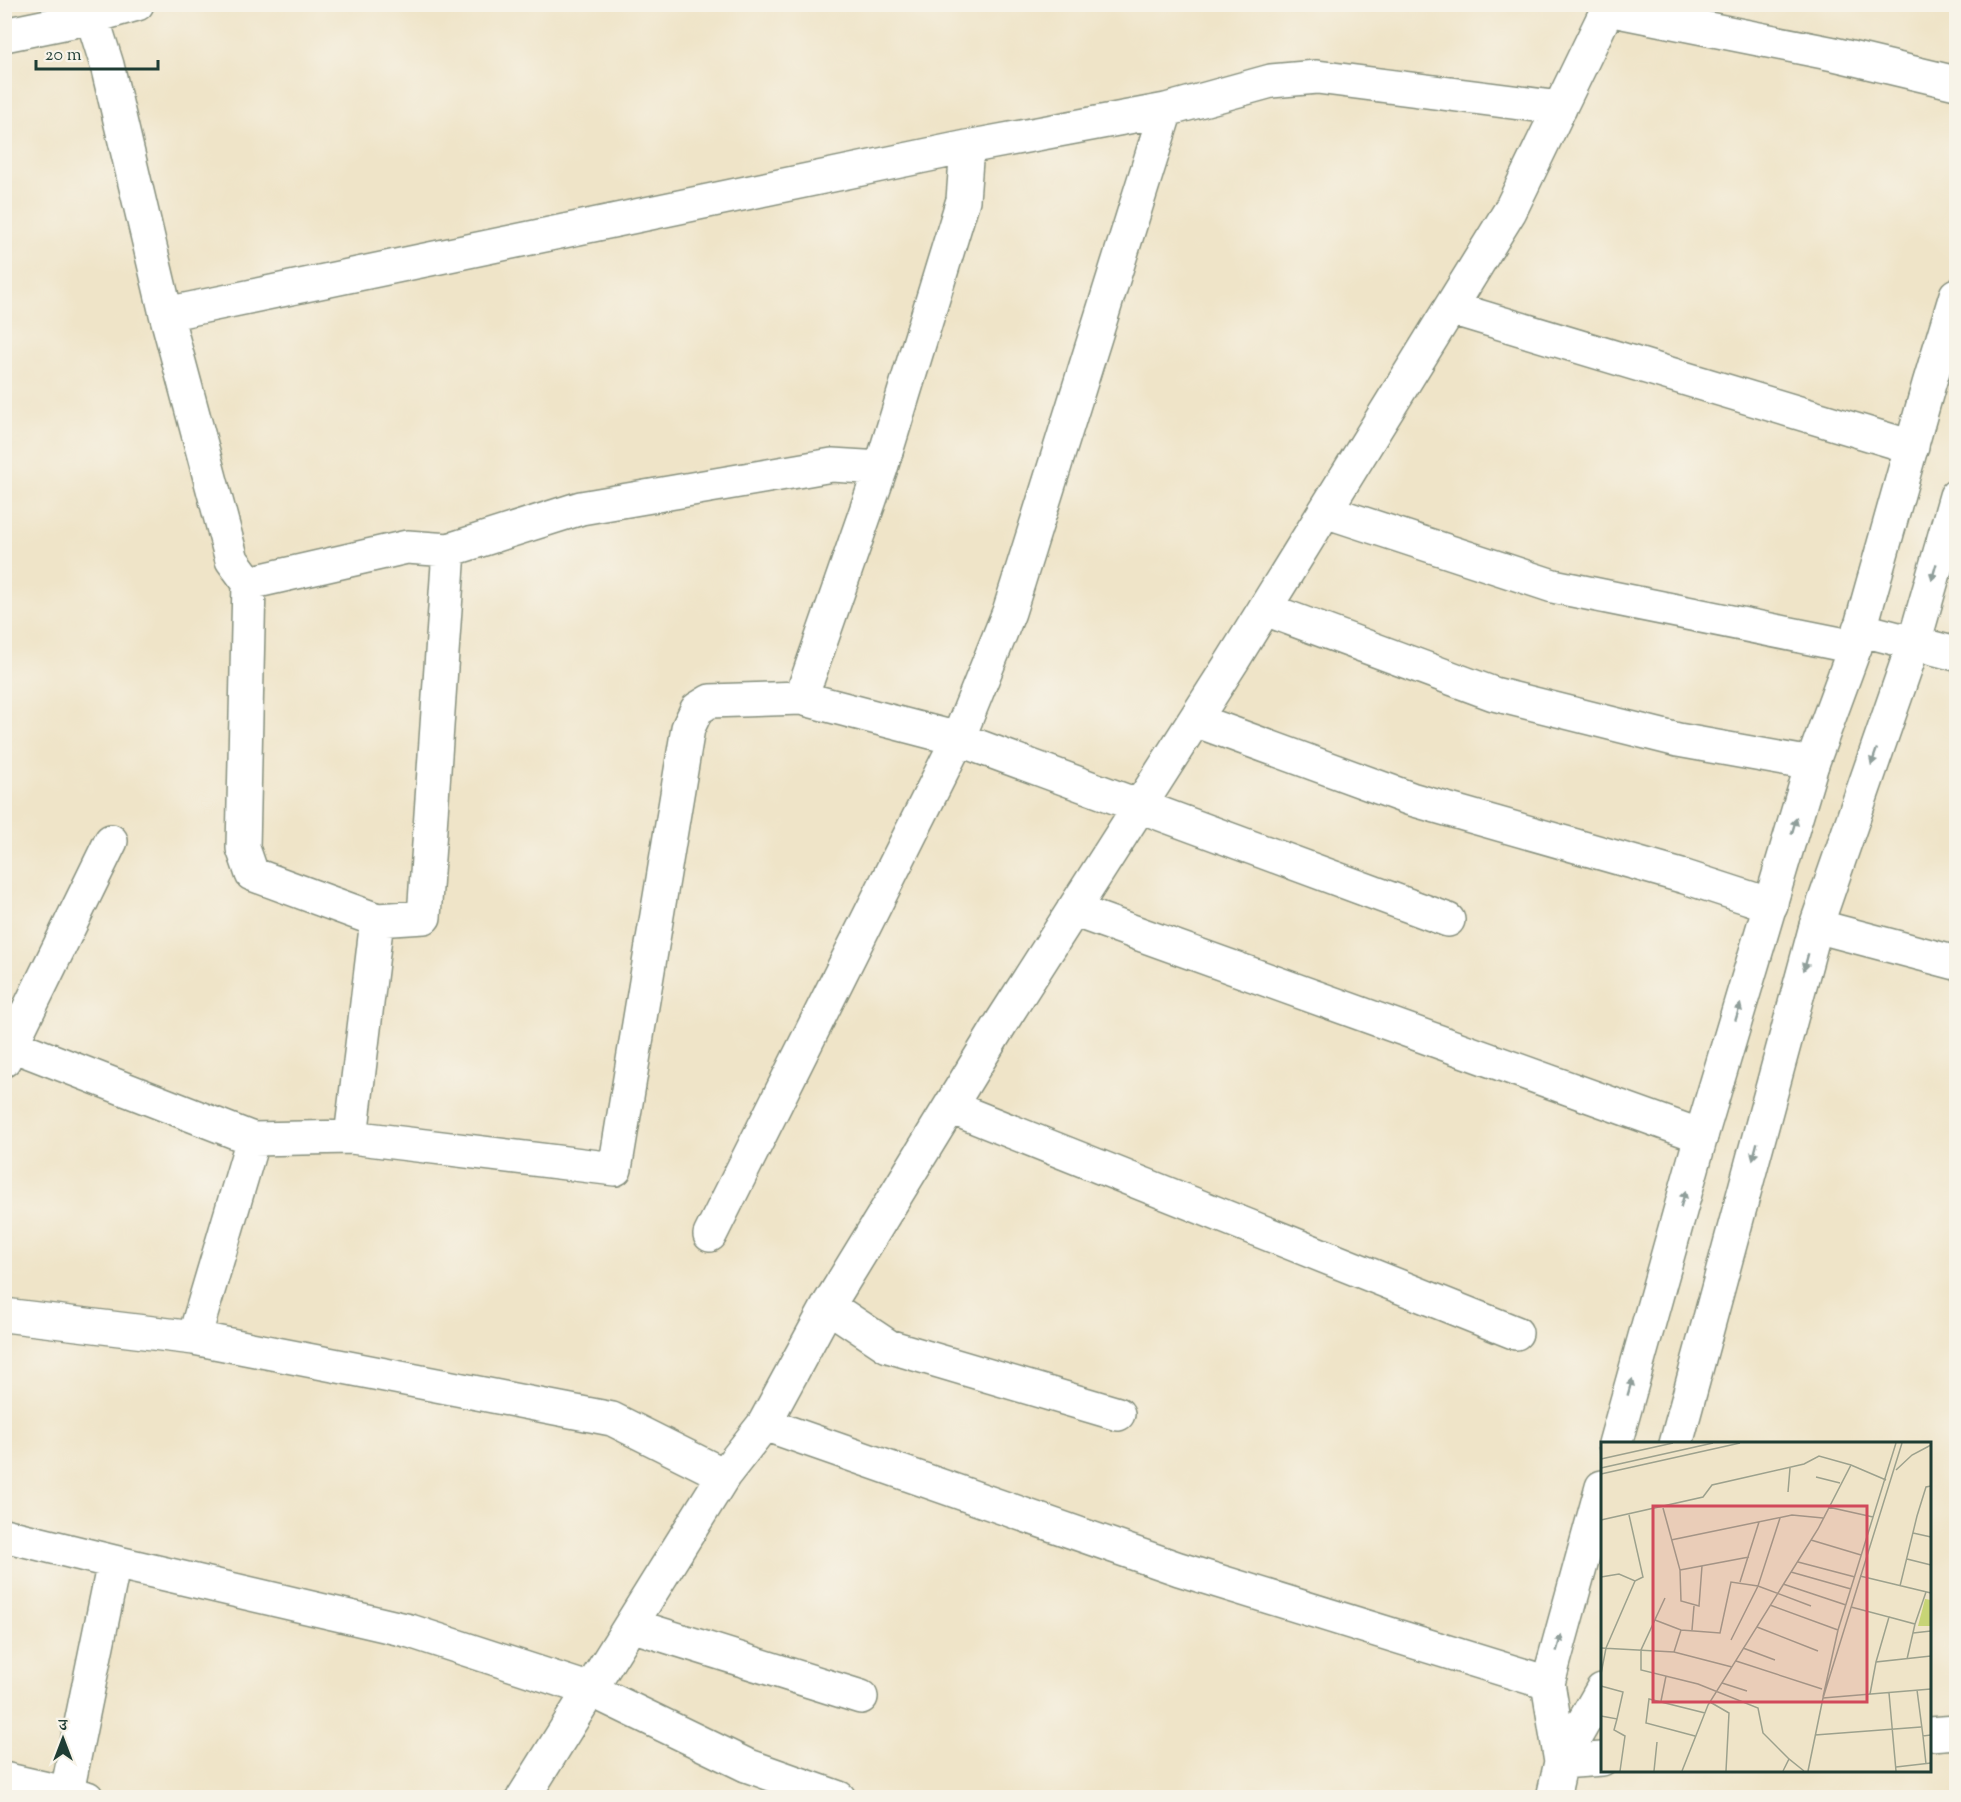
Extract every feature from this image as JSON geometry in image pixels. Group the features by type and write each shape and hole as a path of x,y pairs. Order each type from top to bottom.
{"street":[{"path":"4,35 92,17 137,4"},
{"path":"525,1797 724,1475 764,1424 828,1306 950,1107 1265,609 1510,211 1609,7 1834,54 1956,83"},
{"path":"92,17 108,65 166,314 232,560 249,583 243,848 252,874 377,920 424,917 449,550"},
{"path":"166,314 967,147 1166,110 1271,81 1317,77 1560,108"},
{"path":"710,1234 958,738 1009,612 1166,110"},
{"path":"801,698 881,468 963,200 967,147"},
{"path":"1615,1442 1701,1136 1812,764 1857,638 1956,295"},
{"path":"1451,308 1912,447"},
{"path":"249,583 407,547 449,550 581,508 832,465 881,468"},
{"path":"1676,1442 1816,926 1914,643 1956,496"},
{"path":"1325,511 1552,586 1857,638 1914,643 1956,654"},
{"path":"1265,609 1494,694 1678,740 1812,764"},
{"path":"111,841 8,1052 253,1139 351,1137 615,1169 688,728 697,709 710,701 801,698 958,738 1448,920"},
{"path":"1195,720 1411,799 1771,905"},
{"path":"1073,910 1701,1136"},
{"path":"351,1137 377,920"},
{"path":"1816,926 1956,963"},
{"path":"950,1107 1516,1332"},
{"path":"194,1338 253,1139"},
{"path":"828,1306 888,1346 1118,1414"},
{"path":"4,1315 194,1338 612,1419 724,1475"},
{"path":"764,1424 1179,1569 1548,1683"},
{"path":"1561,1762 1548,1683 1601,1490"},
{"path":"4,1534 114,1562 410,1630 591,1690 746,1765 839,1797"},
{"path":"4,1779 77,1795 114,1562"},
{"path":"631,1625 861,1697"},
{"path":"1553,1797 1561,1762 1601,1692"},
{"path":"1931,1734 1956,1732"},
{"path":"1561,1762 1601,1759"}]}
